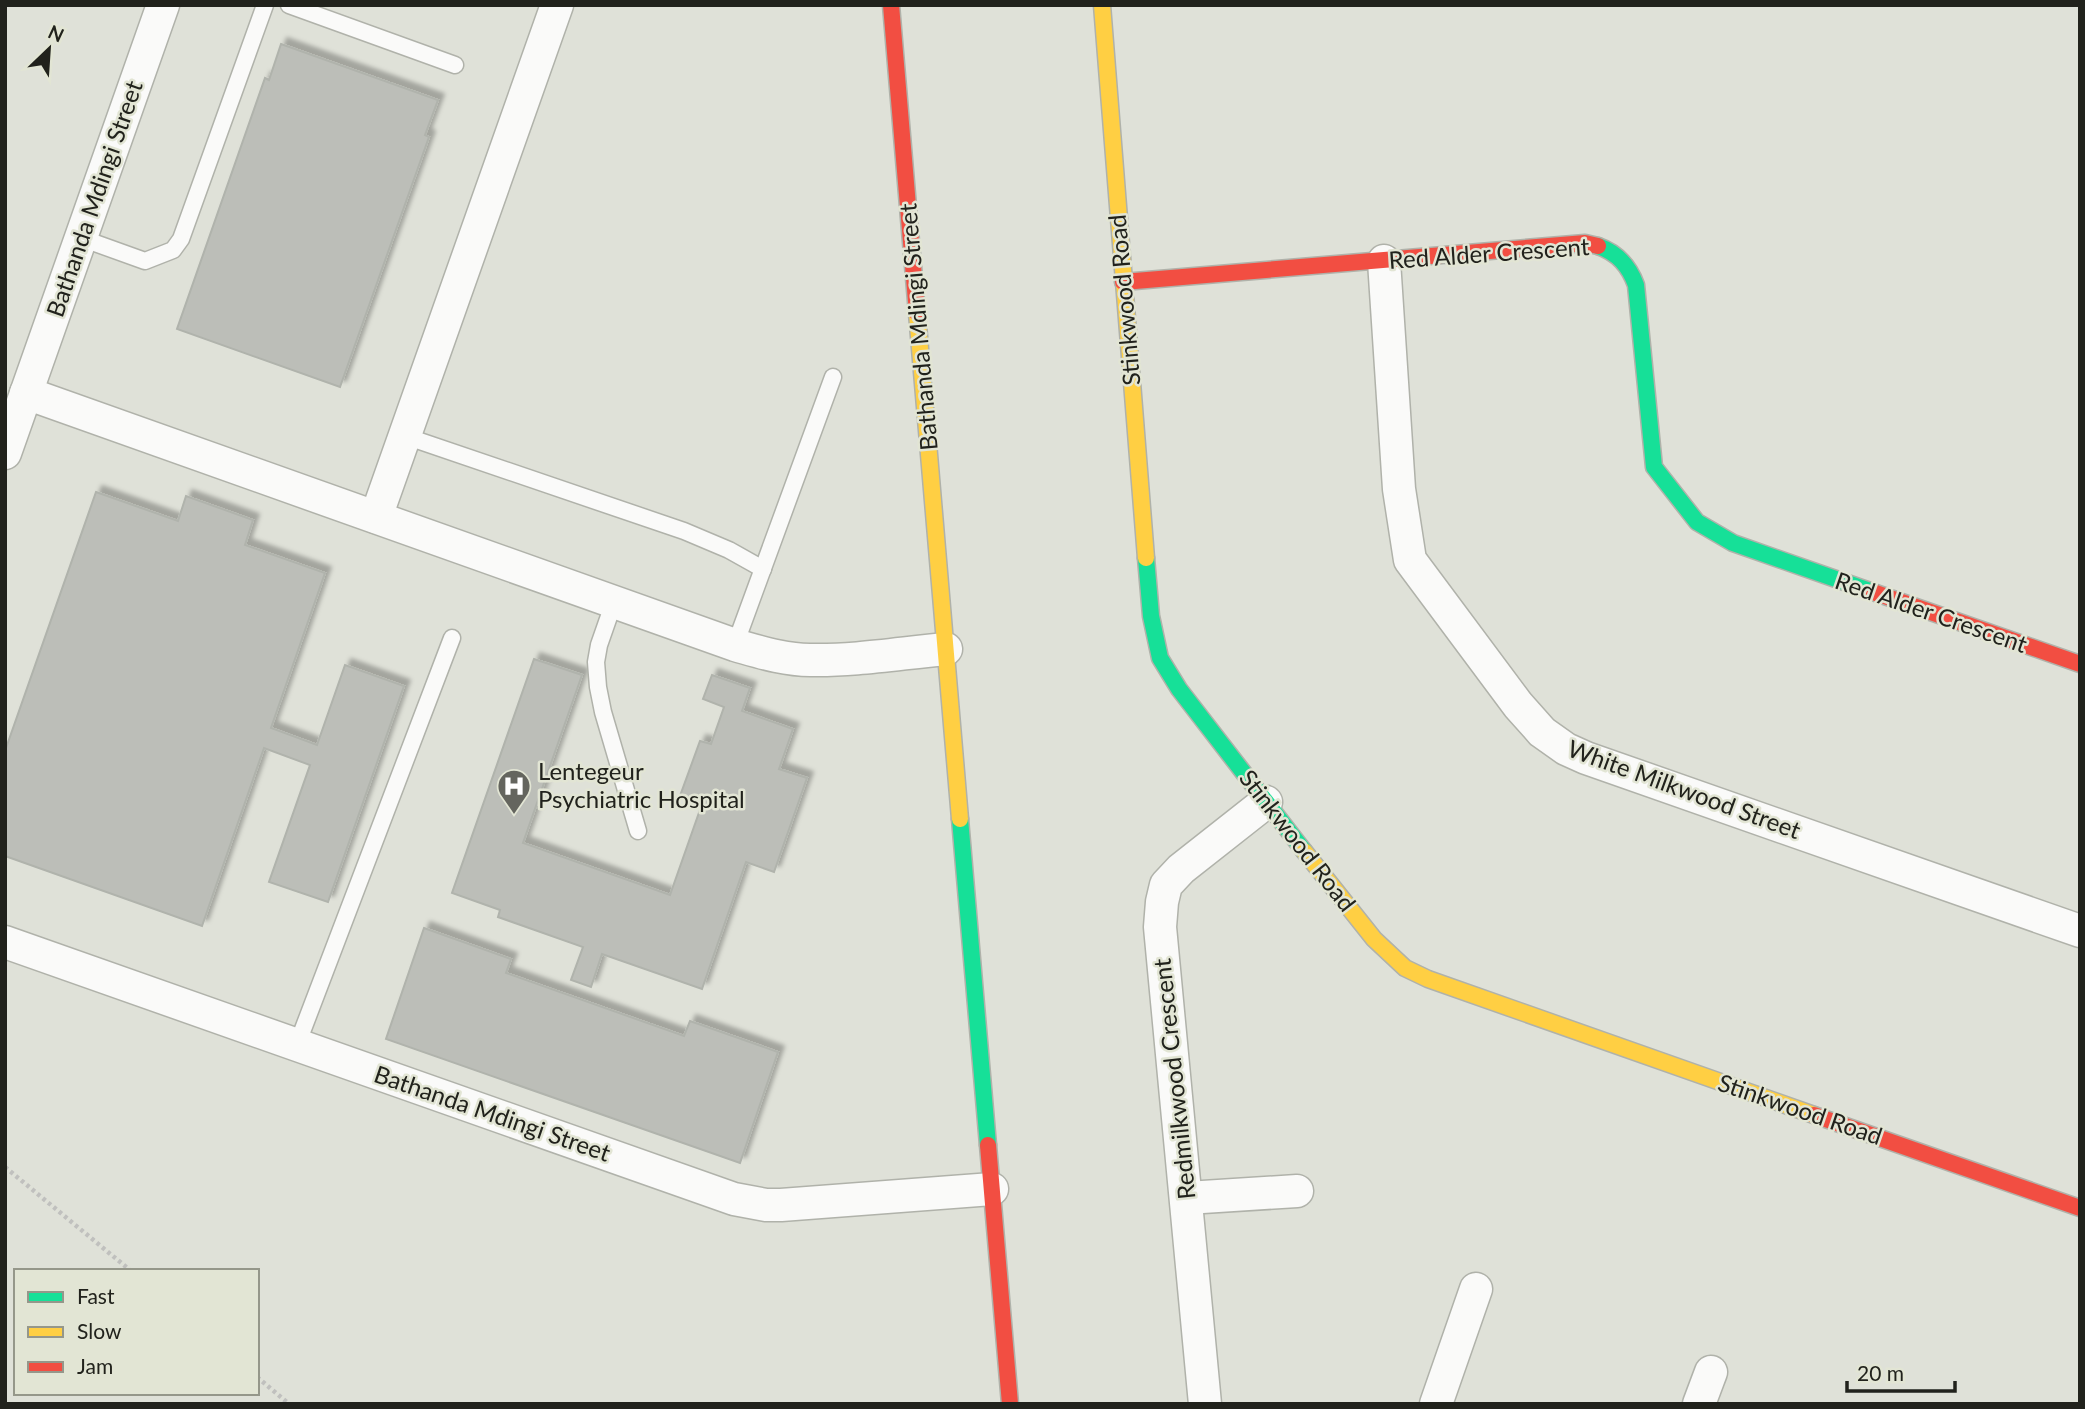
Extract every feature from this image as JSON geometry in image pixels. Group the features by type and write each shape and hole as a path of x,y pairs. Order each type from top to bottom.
{"street":[{"name":"Bathanda Mdingi Street","path":"5,453 163,5"},
{"path":"376,517 557,5"},
{"name":"Bathanda Mdingi Street","path":"891,5 1010,1404"},
{"name":"Stinkwood Road","path":"1102,5 1151,616 1160,658 1180,689 1343,902 1374,939 1405,968 1428,979 2080,1208"},
{"name":"Red Alder Crescent","path":"1123,282 1586,243 1601,246 1615,253 1632,273 1636,285 1654,467 1697,522 1733,543 2080,664"},
{"name":"White Milkwood Street","path":"1384,261 1398,489 1410,560 1518,705 1542,732 1566,749 1586,758 2080,931"},
{"path":"26,393 735,645 773,656 808,660 838,659 946,649"},
{"name":"Redmilkwood Crescent","path":"1205,1404 1160,927 1162,902 1166,885 1181,869 1266,802"},
{"name":"Bathanda Mdingi Street","path":"5,942 734,1199 781,1205 992,1189"},
{"path":"1187,1198 1297,1192"},
{"path":"1436,1404 1476,1289"},
{"path":"1699,1404 1711,1372"}],"lane":[{"path":"81,238 145,261 173,250 180,239 265,5"},
{"path":"289,5 455,65"},
{"path":"735,645 833,377"},
{"path":"405,436 684,531 729,550 762,569"},
{"path":"614,602 599,645 596,662 598,687 638,831"},
{"path":"297,1045 452,638"}],"path":[{"path":"5,1167 129,1269"},
{"path":"259,1379 289,1404"}],"building":[{"path":"281,44 438,100 425,135 429,137 340,387 177,329 265,78 269,80"},
{"path":"96,492 178,521 186,496 253,520 245,545 325,573 271,728 317,745 345,665 404,686 328,902 269,882 310,765 264,748 202,926 5,856 5,751"},
{"path":"534,659 582,675 523,843 670,895 702,804 680,796 700,741 711,744 724,707 703,699 712,675 750,688 742,711 793,729 779,769 807,778 774,872 746,862 702,989 602,954 591,987 571,980 583,947 498,917 500,910 452,893"},
{"path":"424,928 511,959 506,973 684,1036 690,1021 778,1052 740,1163 386,1039"}],"traffic: fast":[{"path":"1598,246 1622,261 1636,285 1654,467 1697,522 1733,543 1873,592"},
{"path":"1146,558 1151,616 1160,658 1179,689 1304,851"},
{"path":"960,819 988,1145"}],"traffic: slow":[{"path":"1102,5 1146,558"},
{"path":"917,313 960,819"},
{"path":"1304,851 1374,939 1405,968 1428,979 1814,1115"}],"traffic: jam":[{"path":"891,5 917,313"},
{"path":"1123,282 1585,243 1598,246"},
{"path":"1873,592 2080,664"},
{"path":"1814,1115 2080,1208"},
{"path":"988,1145 1010,1404"}],"place":[{"name":"Lentegeur Psychiatric Hospital","path":"514,816"}]}
